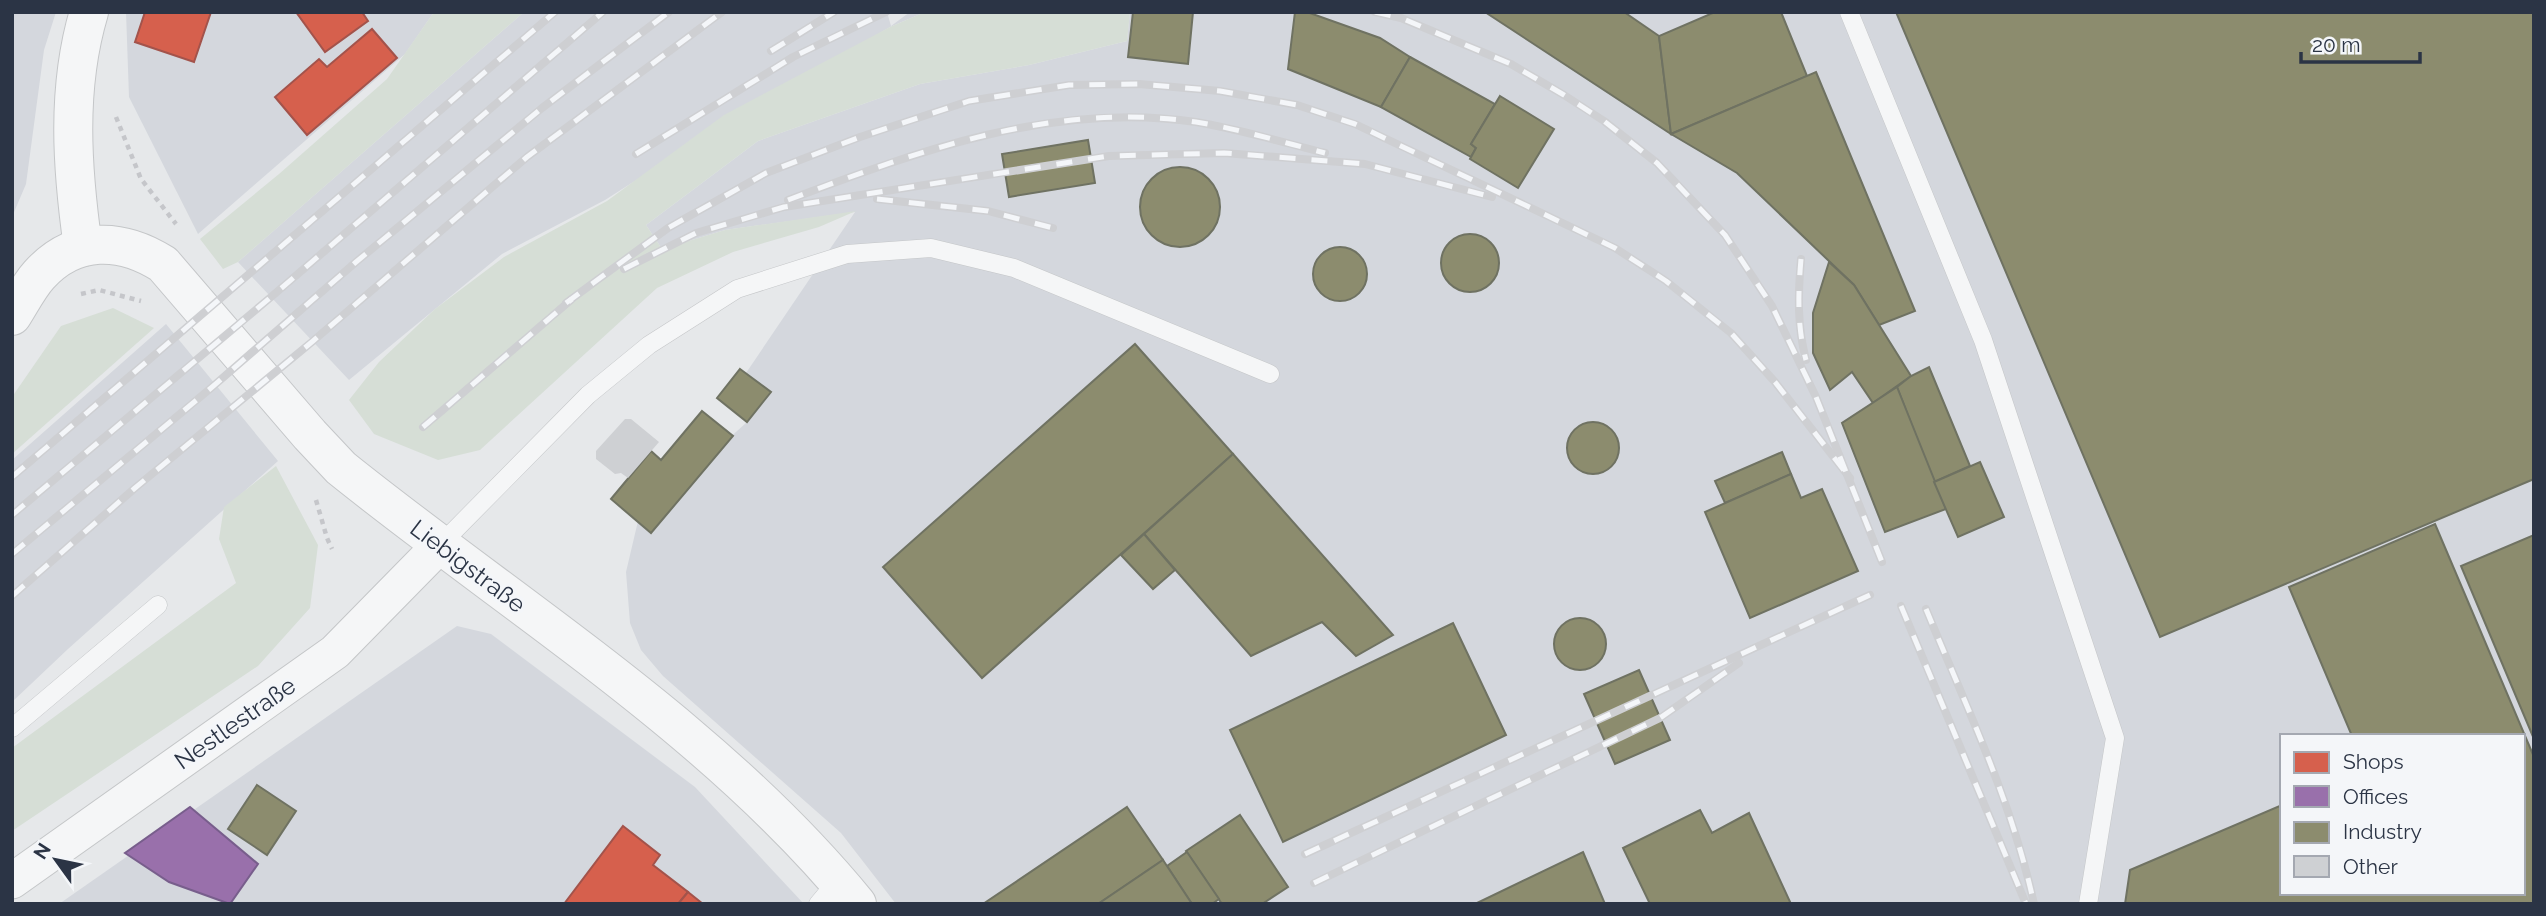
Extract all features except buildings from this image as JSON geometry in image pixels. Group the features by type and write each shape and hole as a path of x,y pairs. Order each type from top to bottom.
{"street":[{"path":"12,316 44,270 66,254 83,247 72,109 89,12"},
{"name":"Liebigstraße","path":"83,247 104,244 125,246 145,252 163,264 341,468 598,665 733,774 838,896"},
{"name":"Nestlestraße","path":"12,881 335,652 441,544"}],"lane":[{"path":"1849,12 1983,340 2115,738 2088,904"},
{"path":"441,544 588,396 649,345 737,289 847,254 931,248 1014,268 1270,374"},
{"path":"12,728 158,605"}],"path":[{"path":"133,160 141,179 181,230"},
{"path":"72,296 99,290 122,296"},
{"path":"314,492 332,549"}],"shaded area":[{"path":"12,12 56,12 44,50 26,184 12,217"},
{"path":"126,12 434,12 405,54 198,234 129,97"},
{"path":"434,12 524,12 238,262 223,269 200,239 387,79"},
{"path":"524,12 887,12 891,26 910,12 925,12 890,27 726,123 605,200 502,254 349,380 238,262"},
{"path":"925,12 1130,12 1127,41 1029,65 920,84 758,141 646,225 662,249 725,230 856,211 819,227 733,252 657,288 480,450 438,460 374,434 349,400 379,362 435,309 504,257 607,201 724,115 890,27"},
{"path":"1130,12 2534,12 2534,904 896,904 841,833 663,676 641,650 630,623 626,572 638,521 747,422 770,393 746,373 855,212 725,230 662,249 646,225 758,141 920,84 1029,65 1127,41"},
{"path":"113,308 154,328 12,454 12,397 61,326"},
{"path":"166,324 278,461 12,702 12,460"},
{"path":"276,466 318,545 310,608 258,666 12,831 12,748 236,583 219,539 224,507"},
{"path":"457,626 491,634 695,787 804,904 59,904"}],"railway":[{"path":"12,477 555,12"},
{"path":"12,515 603,12"},
{"path":"12,554 542,108 669,12"},
{"path":"12,596 135,488 313,341 527,157 722,12"},
{"path":"771,51 834,12"},
{"path":"636,154 793,57 886,12"},
{"path":"1375,12 1401,18 1511,64 1564,95 1604,121 1657,163 1725,235 1772,306 1816,397 1882,562"},
{"path":"566,303 668,228 766,173 860,137 969,101 1069,85 1139,84 1220,91 1297,105 1355,124 1615,248 1666,281 1731,333 1775,382 1850,478"},
{"path":"788,200 937,148 1039,125 1091,118 1143,117 1196,122 1325,153"},
{"path":"624,269 696,233 784,207 1109,156 1224,153 1365,164 1492,197"},
{"path":"877,199 988,211 1053,228"},
{"path":"1801,259 1799,310 1806,360"},
{"path":"423,427 572,299"},
{"path":"1305,854 1870,595"},
{"path":"1901,606 2026,904"},
{"path":"1926,609 2001,791 2034,904"},
{"path":"1314,883 1660,718 1739,663"}]}
